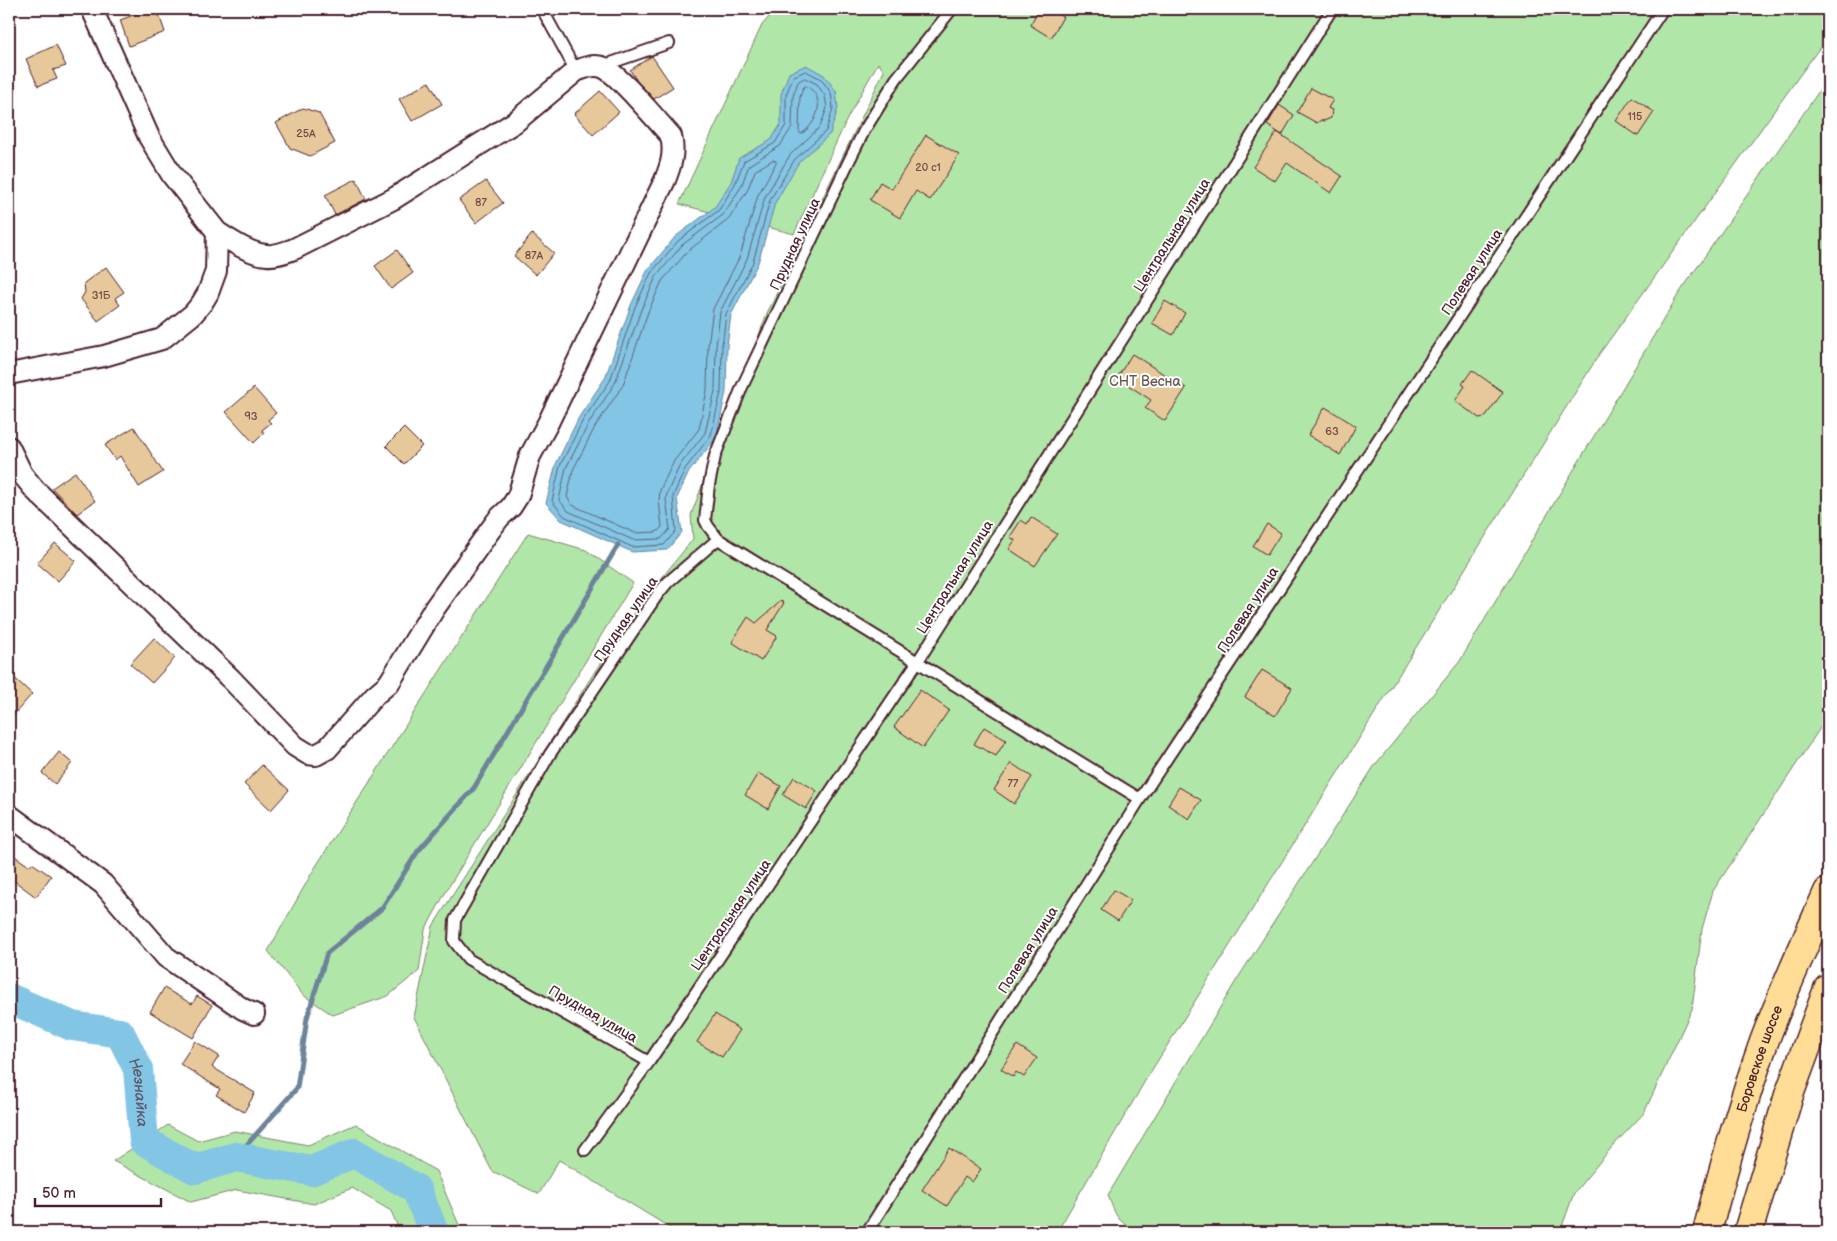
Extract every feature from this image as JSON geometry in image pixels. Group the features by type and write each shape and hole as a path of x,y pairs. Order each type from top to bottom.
{"main road":[{"name":"Боровское шоссе","path":"1707,1232 1732,1142 1763,1044 1799,955 1828,892"},
{"path":"1748,1232 1789,1095 1828,988"}],"street":[{"path":"9,446 22,474 34,490 231,679 295,746 308,754 316,755 327,749 389,682 434,609 499,518 511,507 518,496 530,456 665,180 672,162 671,136 615,75 601,66 585,68 576,71 515,122 393,199 294,249 282,254 266,256 246,249 217,232 172,175 156,149 92,9"},
{"path":"9,374 111,354 162,339 193,314 208,293 216,271 217,232"},
{"path":"9,815 103,884 166,957 243,1009 254,1014"}],"lane":[{"path":"542,9 576,71"},
{"name":"Прудная улица","path":"649,1062 468,959 454,940 455,920 550,754 658,594 668,582 718,539 705,520 709,485 715,456 742,387 864,131 896,79 952,9"},
{"name":"Центральная улица","path":"585,1150 649,1062 918,661 1332,9"},
{"name":"Полевая улица","path":"867,1232 1140,798 1663,9"},
{"path":"601,66 668,42"},
{"path":"718,539 1140,798"}],"green space":[{"name":"СНТ Весна","path":"776,9 1828,9 1828,36 1600,353 1145,1081 1057,1232 677,1232 559,1160 539,1194 492,1171 414,1017 433,926 627,621 693,539 691,515 768,311 884,71 878,63 848,117 794,234 679,204 762,25"},
{"path":"1828,78 1828,716 1713,891 1702,929 1692,1009 1644,1113 1612,1147 1574,1193 1560,1232 1142,1232 1123,1223 1113,1209 1108,1195 1236,981 1375,765 1460,661 1678,295"},
{"path":"528,533 586,550 633,583 448,888 425,930 419,971 388,996 333,1015 303,995 268,951 313,871"},
{"path":"356,1124 436,1171 462,1232 400,1232 391,1211 352,1188 314,1204 237,1190 191,1202 113,1161 168,1125 198,1141 235,1131 308,1145"}],"water":[{"path":"806,65 824,75 836,91 838,108 830,134 799,162 775,203 758,263 731,315 727,346 726,392 716,438 689,472 677,498 682,532 667,550 632,552 561,520 546,503 556,464 579,417 605,378 631,305 647,271 675,237 715,207 731,182 739,158 771,140 781,124 781,94 789,73"}],"building":[{"path":"150,9 157,9 165,32 129,46 120,20"},
{"path":"1039,9 1050,9 1063,17 1051,38 1030,25"},
{"path":"56,45 66,66 53,70 57,79 38,86 26,59"},
{"path":"652,56 673,87 654,99 637,81 630,70"},
{"path":"429,82 442,104 412,121 399,99"},
{"path":"1311,88 1333,100 1328,108 1332,110 1331,118 1317,123 1297,112"},
{"path":"600,91 619,112 593,135 574,114"},
{"path":"1632,97 1654,112 1638,136 1616,121"},
{"path":"1279,105 1294,115 1282,135 1267,125"},
{"path":"303,108 319,113 335,143 310,156 290,148 276,123"},
{"path":"1277,132 1342,176 1331,193 1287,163 1275,181 1253,167"},
{"path":"926,135 959,155 930,200 916,191 900,218 870,200 880,182 892,189"},
{"path":"356,179 366,199 335,215 325,195"},
{"path":"486,181 503,203 476,223 459,200"},
{"path":"532,234 554,253 536,275 514,256"},
{"path":"397,250 413,273 391,289 375,266"},
{"path":"106,267 124,292 115,298 120,305 98,321 81,299 85,292 84,283"},
{"path":"1165,301 1185,313 1173,335 1152,323"},
{"path":"1132,354 1186,388 1165,421 1145,408 1151,400 1117,378"},
{"path":"1472,370 1503,392 1485,417 1479,418 1455,401 1465,386 1462,384"},
{"path":"254,388 276,413 268,420 271,423 262,430 264,433 254,443 226,412"},
{"path":"1325,407 1356,426 1340,455 1308,435"},
{"path":"134,427 163,472 139,487 120,456 115,460 105,445"},
{"path":"404,428 422,446 404,464 386,446"},
{"path":"75,472 95,501 77,514 52,488"},
{"path":"1031,517 1057,534 1035,566 1009,549 1015,540 1010,537 1021,520 1027,524"},
{"path":"1267,524 1281,533 1267,555 1253,546"},
{"path":"55,543 76,561 58,581 37,563"},
{"path":"781,601 784,603 767,630 777,636 761,661 732,642 748,617 756,623"},
{"path":"154,638 175,658 152,683 130,664"},
{"path":"1262,670 1292,688 1275,716 1245,697"},
{"path":"9,673 32,694 9,720"},
{"path":"920,690 949,710 923,748 894,727"},
{"path":"984,727 1006,740 996,756 974,744"},
{"path":"59,752 72,763 55,784 42,773"},
{"path":"1011,763 1032,777 1014,804 994,790"},
{"path":"262,765 289,790 271,810 244,784"},
{"path":"758,773 781,786 768,809 745,795"},
{"path":"794,777 817,791 806,809 783,795"},
{"path":"1179,787 1201,800 1189,819 1168,805"},
{"path":"9,852 29,866 32,863 51,876 36,897 9,877"},
{"path":"1114,890 1131,900 1118,921 1101,910"},
{"path":"164,988 192,1004 197,996 212,1005 193,1038 150,1012"},
{"path":"715,1014 740,1030 722,1057 697,1042"},
{"path":"195,1041 219,1056 212,1067 255,1093 244,1112 216,1095 220,1089 180,1064"},
{"path":"1017,1045 1037,1058 1024,1077 1016,1072 1013,1077 1001,1069"},
{"path":"949,1148 981,1169 972,1182 965,1177 947,1206 922,1190"}],"waterway":[{"path":"236,1157 297,1088 307,1018 327,953 382,908 418,851 474,788 618,545"},
{"name":"Незнайка","path":"9,998 72,1026 120,1033 138,1069 144,1141 195,1169 236,1157 311,1171 354,1153 416,1189 434,1232"}]}
